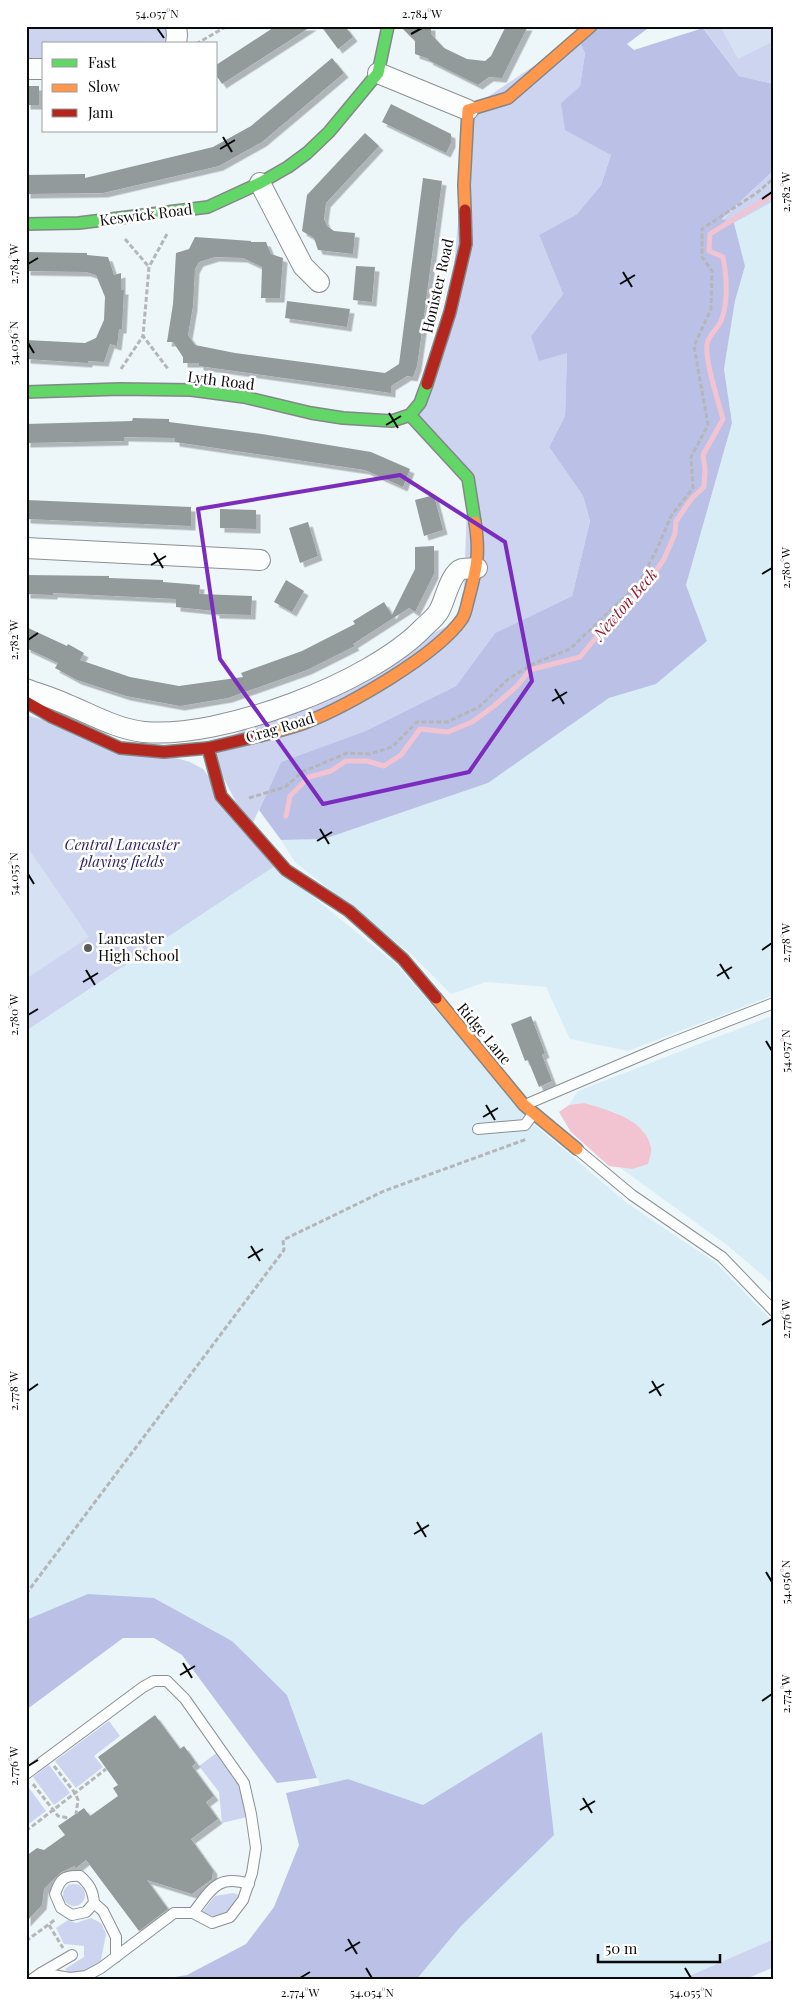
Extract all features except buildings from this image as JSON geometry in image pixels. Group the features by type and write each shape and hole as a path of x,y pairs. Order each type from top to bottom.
{"street":[{"path":"176,26 176,42"},
{"path":"388,26 378,73 468,110 508,98 591,26"},
{"path":"26,69 42,69"},
{"name":"Keswick Road","path":"26,224 80,223 208,207 260,183 288,167 307,153 329,132 378,73"},
{"name":"Honister Road","path":"410,416 420,402 435,362 450,312 466,244 464,185 468,110"},
{"path":"260,183 303,266 319,282"},
{"name":"Lyth Road","path":"26,392 120,389 191,390 244,397 343,418 392,421 410,416"},
{"name":"Crag Road","path":"26,702 52,718 120,748 164,752 208,748 245,740 305,722 341,707 410,665 438,643 463,618 478,568 480,546 468,478 410,416"},
{"path":"26,548 260,560"},
{"name":"Crag Road","path":"26,689 116,726 143,732 172,732 230,722 282,707 329,688 411,640 439,612 455,574 462,569 478,568"},
{"name":"Ridge Lane","path":"208,748 222,796 286,870 349,911 403,959 524,1105 577,1150"}],"lane":[{"path":"524,1105 774,1002"},
{"path":"478,1129 525,1125 534,1113"},
{"name":"Ridge Lane","path":"577,1150 632,1195 722,1257 774,1311"},
{"path":"29,1778 48,1758 143,1687 154,1681 167,1681 185,1699 244,1782 256,1848 252,1874 244,1900 230,1917 212,1923 193,1913 174,1913 101,1968 86,1976 70,1978 42,1973"},
{"path":"94,1903 86,1912 72,1915 61,1908 55,1894 60,1882 70,1876 80,1876 88,1884 93,1893 94,1903 103,1912 116,1937 116,1957"},
{"path":"193,1913 217,1884 236,1880 249,1884"},
{"path":"31,1980 70,1956"}],"path":[{"path":"199,42 227,26"},
{"path":"229,804 285,786 302,772 347,753 370,754 392,747 417,722 446,722 479,707 508,679 535,663 570,649 639,583 658,548 671,516 693,488 691,457 708,425 694,346 711,308 712,272 702,257 702,229 758,192 774,178"},
{"path":"120,389 118,372 143,336 149,267 171,228 170,212"},
{"path":"120,218 121,235 149,267"},
{"path":"143,336 170,373 171,390"},
{"path":"26,1594 284,1250 283,1240 384,1191 528,1138 545,1122"},
{"path":"48,1758 75,1793 78,1800 76,1814"},
{"path":"26,1831 106,1769"},
{"path":"29,1778 58,1816 69,1818"},
{"path":"26,1940 67,1912"},
{"path":"49,1925 70,1956"}],"highlighted area":[{"path":"400,475 505,542 532,681 469,772 323,804 220,659 198,509"}],"shaded area":[{"path":"599,26 651,26 627,44 634,50 703,28 739,76 774,84 774,170 722,219 734,223 745,266 735,301 724,369 732,423 686,585 707,641 656,684 609,698 488,783 324,839 281,840 259,810 281,762 366,731 456,686 495,633 572,596 590,521 583,496 549,447 565,416 567,353 539,361 531,336 563,294 539,235 577,214 601,185 611,155 565,130 561,103 580,86 585,53 579,41"},
{"path":"720,26 774,26 774,41 738,59"},
{"path":"774,201 774,995 628,1051 570,1039 546,987 486,982 451,994 412,955 295,862 281,840 324,839 488,783 609,698 656,684 707,641 686,585 732,423 724,369 735,301 745,266 734,223"},
{"path":"26,845 89,937 26,979"},
{"path":"275,866 397,965 536,1126 627,1203 716,1263 774,1323 774,1939 680,1980 416,1980 461,1926 542,1733 423,1805 348,1779 320,1785 287,1695 232,1641 154,1598 26,1620 26,1031"},
{"path":"774,1015 774,1285 727,1245 619,1167 632,1169 644,1131 617,1113 584,1103 569,1105 578,1091"},
{"path":"584,1103 625,1117 642,1130 648,1138 651,1148 648,1164 632,1169 609,1166 571,1132 559,1112 569,1105"},
{"path":"88,1594 154,1598 232,1641 287,1695 317,1778 277,1783 182,1655 154,1638 123,1638 26,1710 26,1620"},
{"path":"542,1732 554,1835 461,1926 416,1980 157,1980 187,1975 246,1944 274,1907 299,1845 286,1793 348,1779 423,1805"}],"green space":[{"path":"26,26 166,26 165,42 42,42 42,60 26,60"},
{"path":"702,26 774,26 774,84 739,76"},
{"path":"577,37 585,53 580,86 561,103 611,155 601,185 577,214 539,235 563,294 531,336 567,353 565,416 549,447 583,496 590,521 572,596 495,633 456,686 366,732 281,762 250,829 208,748 463,618 468,478 410,415 450,312 468,110"},
{"path":"774,170 774,201 734,223 722,220"},
{"name":"Central Lancaster playing fields","path":"26,715 190,762 203,769 275,866 26,1031"},
{"path":"109,1721 120,1736 94,1756 103,1767 76,1788 55,1761"},
{"path":"218,1752 239,1783 247,1817 222,1823 219,1792 199,1766"},
{"path":"49,1765 70,1793 54,1805 33,1777"},
{"path":"26,1784 46,1811 26,1826"},
{"path":"74,1884 82,1887 85,1895 82,1903 74,1906 66,1903 63,1895 66,1887"},
{"path":"233,1893 239,1895 229,1912 215,1917 202,1912 215,1896"},
{"path":"91,1918 101,1923 106,1934 101,1960 95,1966 77,1974 71,1974 65,1969 84,1957 84,1946 64,1944 56,1928 68,1920 76,1923"},
{"path":"774,1939 774,1967 744,1980 680,1980"}],"waterway":[{"name":"Newton Beck","path":"286,816 290,796 309,777 331,771 346,761 367,761 384,766 401,755 420,729 448,732 472,722 517,686 530,670 580,657 617,612 648,583 664,559 675,534 676,521 692,498 704,487 705,469 703,455 723,419 710,371 707,344 709,338 720,324 724,313 726,281 723,257 709,251 710,234 774,194"}],"traffic: fast":[{"path":"26,224 79,223 208,207 260,183 288,167 307,153 329,132 378,73 388,26"},
{"path":"26,392 120,389 191,390 244,397 311,413 343,418 392,421 410,415 420,403 427,384"},
{"path":"410,415 468,478 475,522"}],"traffic: slow":[{"path":"465,210 464,185 468,110 508,98 591,26"},
{"path":"259,736 301,724 368,692 413,663 450,633 465,614 474,577 477,560 475,522"},
{"path":"436,998 524,1105 577,1149"}],"traffic: jam":[{"path":"427,384 450,312 466,244 465,210"},
{"path":"26,702 52,717 120,748 164,752 208,748 259,736"},
{"path":"208,748 221,796 286,870 349,911 403,959 436,998"}],"place":[{"name":"Lancaster High School","path":"88,948"}]}
